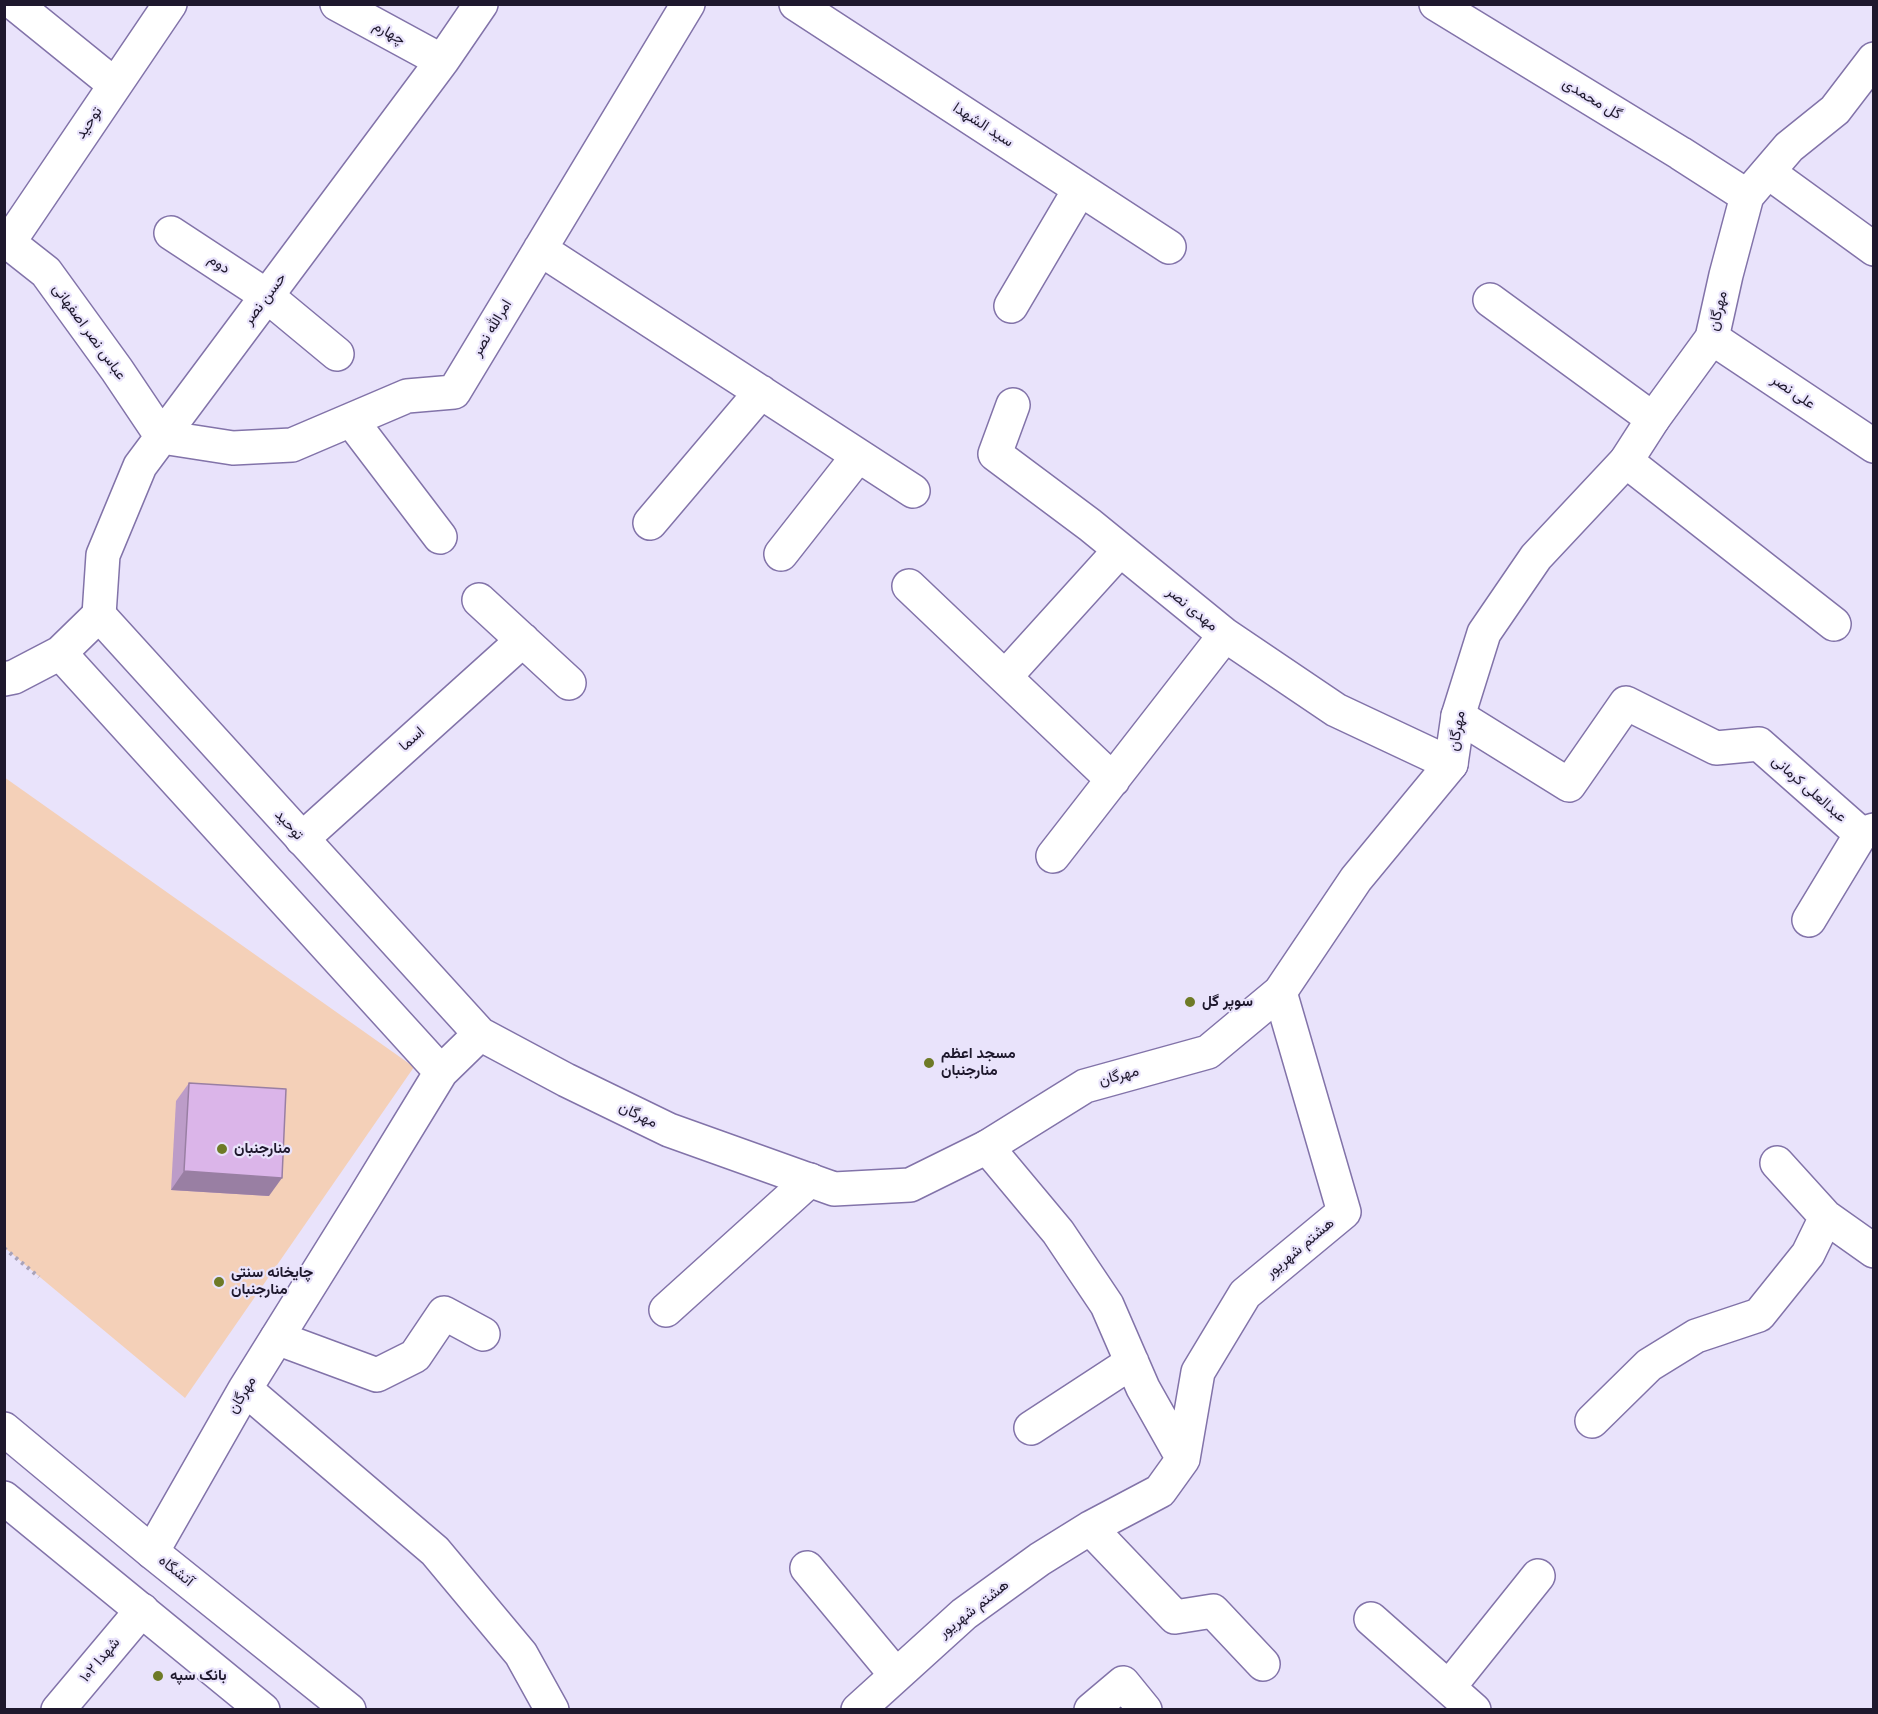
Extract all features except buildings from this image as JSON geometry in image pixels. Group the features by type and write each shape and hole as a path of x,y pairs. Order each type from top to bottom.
{"street":[{"path":"15,4 116,85"},
{"name":"توحید","path":"7,241 170,4"},
{"name":"چهارم","path":"337,4 442,61"},
{"name":"حسن نصر","path":"99,615 103,555 140,466 442,61 481,4"},
{"name":"امرالله نصر","path":"162,437 232,448 292,445 407,396 454,392 688,4"},
{"name":"سید الشهدا","path":"796,4 1169,247"},
{"name":"گل محمدی","path":"1436,4 1874,249"},
{"name":"مهرگان","path":"152,1552 245,1389 441,1072 480,1034 566,1080 669,1130 834,1189 910,1185 987,1147 1085,1086 1208,1052 1280,992 1356,879 1451,764 1458,716 1484,633 1536,557 1626,461 1653,419 1712,338 1726,275 1758,184 1789,147 1835,110 1874,58"},
{"path":"1011,306 1080,189"},
{"name":"دوم","path":"171,233 267,296 337,354"},
{"name":"عباس نصر اصفهانی","path":"7,241 46,272 111,361 162,437"},
{"path":"540,249 913,491"},
{"path":"1490,300 1653,419"},
{"name":"علی نصر","path":"1712,338 1874,446"},
{"path":"650,524 761,392"},
{"name":"مهدی نصر","path":"1013,405 995,454 1120,550 1225,635 1336,710 1451,764"},
{"path":"351,420 440,537"},
{"path":"781,554 858,456"},
{"path":"1626,461 1834,624"},
{"path":"1005,677 1120,550"},
{"path":"909,586 1113,780"},
{"path":"479,600 569,683"},
{"path":"4,680 60,653 99,615"},
{"name":"توحید","path":"99,615 480,1034"},
{"path":"1053,856 1225,635"},
{"name":"اسما","path":"302,839 523,640"},
{"path":"60,653 441,1072"},
{"name":"عبدالعلی کرمانی","path":"1458,716 1569,785 1626,703 1716,748 1759,744 1867,832"},
{"path":"1809,920 1867,832"},
{"name":"هشتم شهریور","path":"873,1706 896,1674 964,1614 1040,1559 1090,1528 1160,1491 1184,1459 1198,1372 1245,1294 1344,1212 1280,992"},
{"path":"987,1147 1058,1232 1107,1305 1143,1388 1184,1459"},
{"path":"1777,1163 1826,1217 1874,1251"},
{"path":"666,1310 810,1180"},
{"path":"1592,1421 1649,1365 1696,1336 1759,1315 1808,1254 1826,1217"},
{"path":"277,1338 377,1375 416,1356 444,1313 483,1334"},
{"path":"1031,1428 1132,1362"},
{"path":"245,1389 435,1551 521,1654 552,1710"},
{"name":"آتشگاه","path":"4,1429 152,1552 349,1710"},
{"path":"4,1498 263,1710"},
{"path":"1090,1528 1175,1617 1213,1611 1263,1664"},
{"path":"807,1568 896,1674"},
{"path":"1449,1688 1538,1576"},
{"name":"شهدا ۱۰۲","path":"58,1710 142,1610"},
{"path":"1371,1619 1474,1710"},
{"path":"1091,1710 1123,1683 1145,1710"}],"path":[{"path":"4,1248 39,1277"}],"shaded area":[{"path":"4,777 414,1067 185,1398 5,1248"}],"place":[{"name":"سوپر گل","path":"1190,1002"},
{"name":"مسجد اعظم منارجنبان","path":"929,1063"},
{"name":"منارجنبان","path":"222,1149"},
{"name":"چایخانه سنتی منارجنبان","path":"219,1282"},
{"name":"بانک سپه","path":"158,1676"}]}
